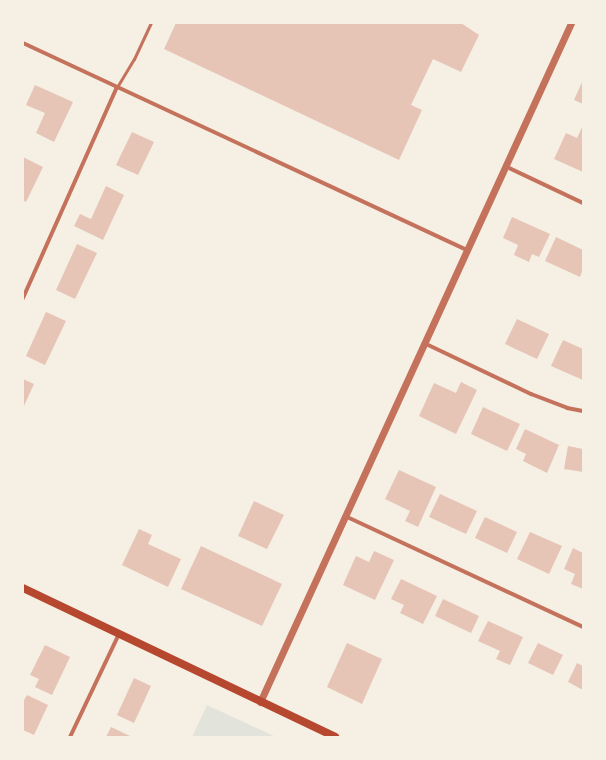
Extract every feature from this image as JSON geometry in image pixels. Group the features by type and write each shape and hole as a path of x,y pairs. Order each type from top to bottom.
{"main road":[{"path":"23,588 335,737"}],"street":[{"path":"260,702 571,23"},
{"path":"23,43 467,250"},
{"path":"23,298 116,87"},
{"path":"505,166 583,203"},
{"path":"424,343 531,394 567,408 583,411"},
{"path":"345,516 583,627"},
{"path":"70,737 119,634"}],"lane":[{"path":"116,87 134,60 151,23"}],"shaded area":[{"path":"207,705 276,737 192,737"}],"building":[{"path":"176,23 461,23 479,35 461,72 433,59 411,105 422,110 399,160 164,49"},
{"path":"583,80 583,104 574,100"},
{"path":"35,85 73,102 54,142 36,133 45,113 26,105"},
{"path":"583,125 583,172 554,159 566,133 577,138"},
{"path":"132,132 154,142 138,175 116,165"},
{"path":"23,157 43,167 26,202 23,200"},
{"path":"106,186 124,195 103,240 74,226 80,214 91,219"},
{"path":"512,217 550,234 539,257 532,254 529,262 514,255 518,245 503,238"},
{"path":"556,237 583,250 583,269 580,277 545,261"},
{"path":"77,244 97,253 75,299 56,290"},
{"path":"46,312 66,321 45,365 26,356"},
{"path":"517,319 549,334 537,359 505,344"},
{"path":"563,340 583,349 583,380 551,366"},
{"path":"23,379 34,384 23,408"},
{"path":"461,382 477,390 456,434 419,416 434,383 456,393"},
{"path":"483,407 520,424 507,451 471,434"},
{"path":"525,429 559,445 547,473 523,461 526,454 516,449"},
{"path":"568,446 583,449 583,472 564,469"},
{"path":"399,470 436,487 418,527 405,521 410,511 385,499"},
{"path":"440,494 477,511 466,534 429,517"},
{"path":"254,501 284,515 267,549 238,536"},
{"path":"485,517 517,532 507,553 475,538"},
{"path":"139,529 152,535 148,544 181,559 168,587 122,565"},
{"path":"530,532 562,546 549,574 517,559"},
{"path":"201,546 282,584 262,626 181,589"},
{"path":"573,548 583,553 583,589 571,584 575,574 564,569"},
{"path":"374,551 394,560 375,600 343,585 356,556 369,562"},
{"path":"401,579 437,596 423,624 400,613 404,605 391,599"},
{"path":"443,599 479,616 471,633 435,616"},
{"path":"488,621 523,637 510,665 496,659 500,651 478,641"},
{"path":"347,643 382,659 362,704 327,687"},
{"path":"538,643 563,655 553,675 528,663"},
{"path":"45,645 70,657 52,695 35,687 39,679 30,675"},
{"path":"577,663 583,666 583,690 568,682"},
{"path":"134,678 151,686 134,723 117,715"},
{"path":"27,695 48,705 34,735 23,730 23,702"},
{"path":"111,727 130,736 130,737 106,737"}]}
